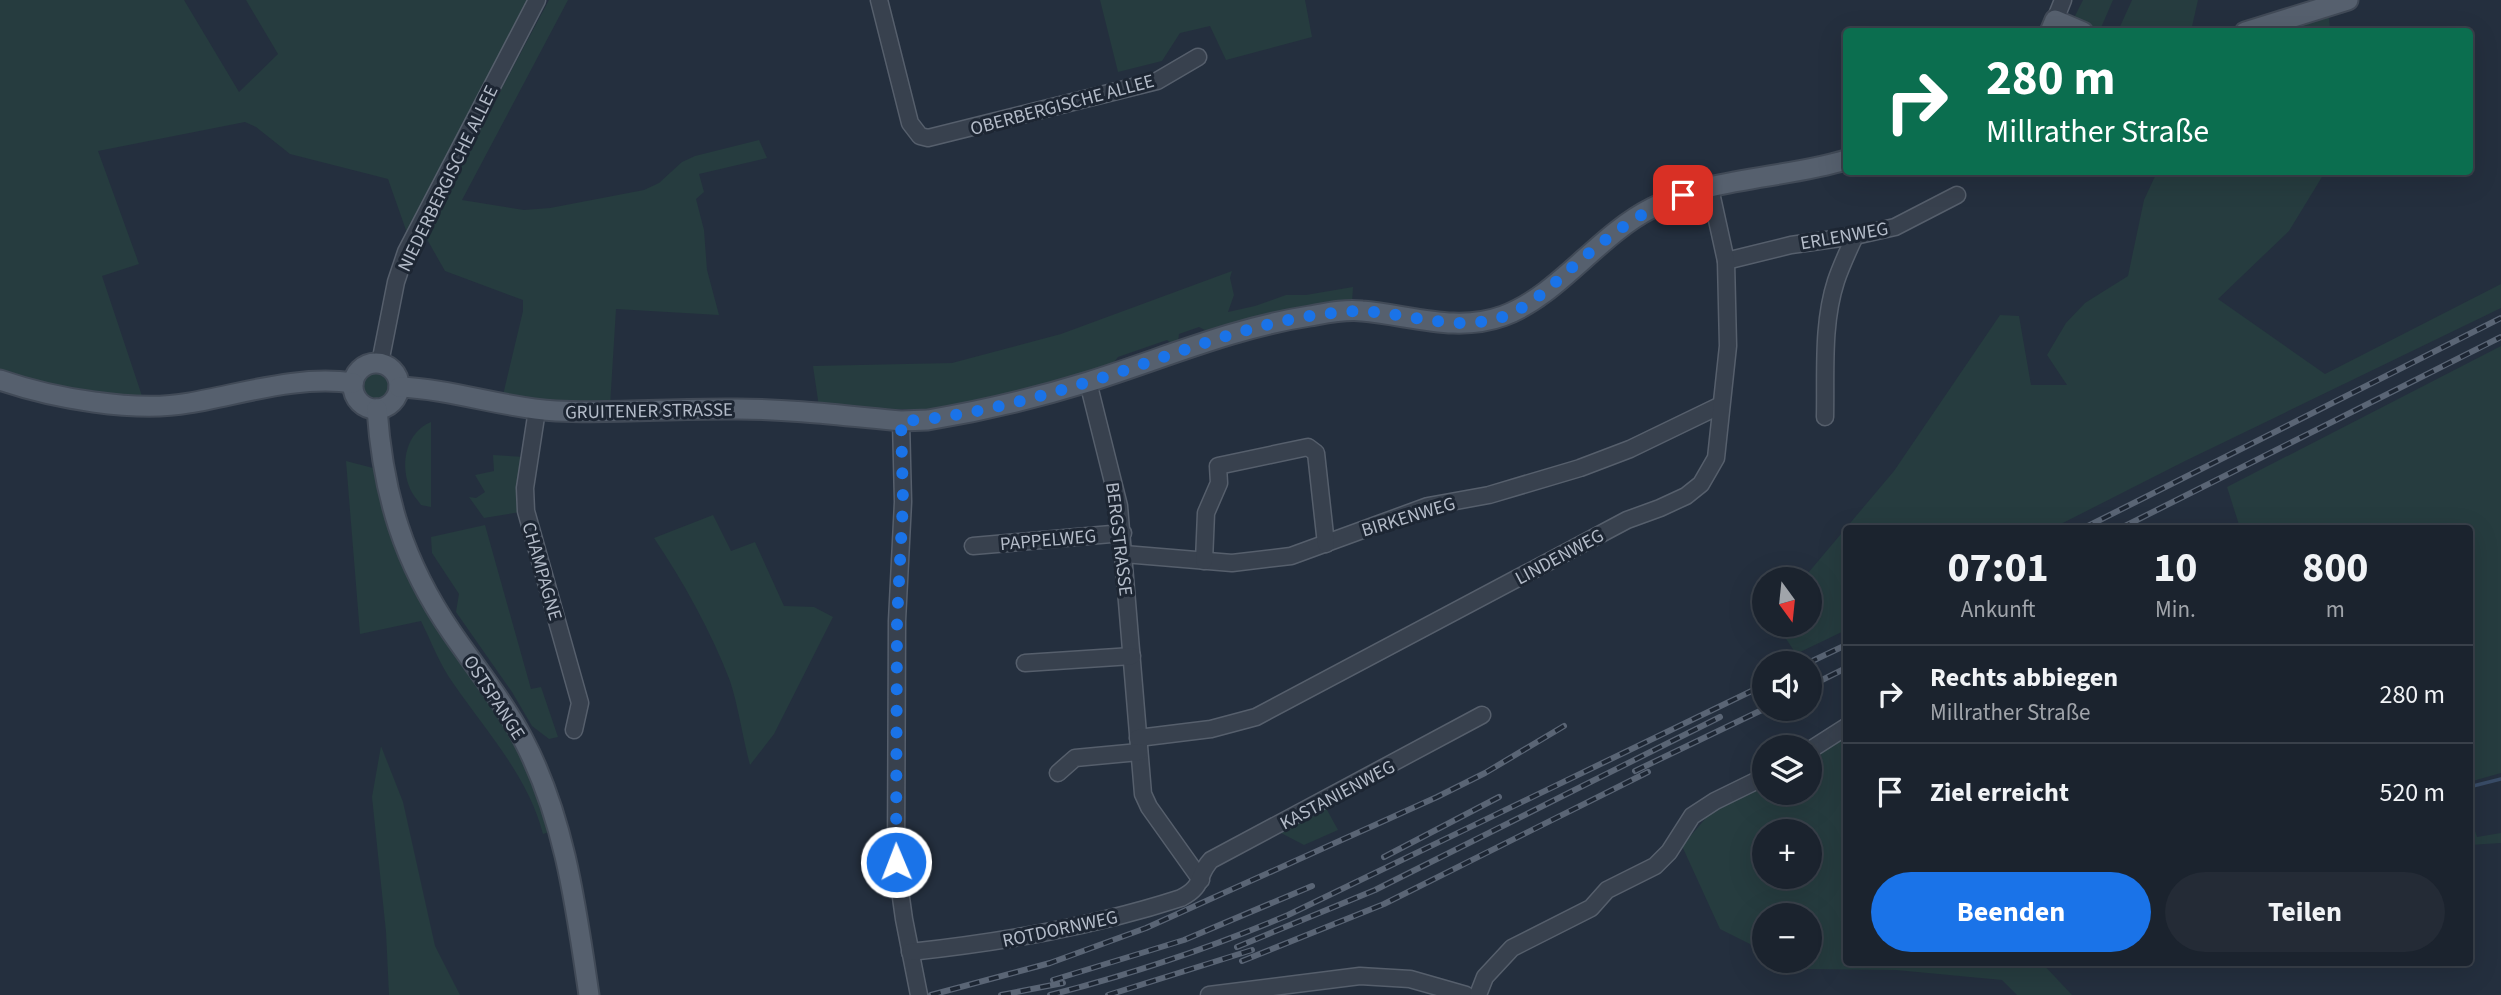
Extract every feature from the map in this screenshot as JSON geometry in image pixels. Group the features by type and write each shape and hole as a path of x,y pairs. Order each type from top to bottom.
{"main road":[{"path":"2258,28 2348,0"},
{"name":"GRUITENER STRASSE","path":"398,387 434,390 537,410 645,412 736,408 901,421 949,416 1088,382 1250,328 1310,316 1361,311 1446,323 1480,322 1503,316 1542,295 1628,222 1666,201 1710,188 1809,170 1843,161"},
{"path":"380,363 393,370 397,378 396,396 391,403 377,409 366,407 354,394 353,383 360,369 368,364 380,363"},
{"path":"0,380 61,396 136,406 186,404 298,383 353,383"},
{"name":"OSTSPANGE","path":"377,409 391,508 418,578 451,632 510,716 547,794 567,858 589,995"}],"street":[{"name":"NIEDERBERGISCHE ALLEE","path":"380,363 396,282 406,252 537,0"},
{"name":"OBERBERGISCHE ALLEE","path":"879,0 911,123 920,136 928,138 1157,81 1198,57"},
{"path":"2052,26 2063,0"},
{"name":"LINDENWEG","path":"1138,745 1256,717 1627,520 1660,509 1686,496 1701,484 1716,457 1728,346 1726,261 1710,188"},
{"name":"ERLENWEG","path":"1726,261 1791,245 1895,227 1957,195"},
{"path":"1825,417 1829,308 1836,281 1854,236"},
{"name":"BERGSTRASSE","path":"1088,382 1119,506 1123,533 1140,781 1149,807 1201,880"},
{"name":"BIRKENWEG","path":"1124,554 1204,561 1257,561 1291,556 1428,506 1489,495 1580,468 1630,449 1721,405"},
{"name":"CHAMPAGNE","path":"537,410 525,488 526,510 580,703 574,730"},
{"path":"901,421 903,502 897,621 895,839 897,881 919,995"},
{"path":"1204,561 1206,513 1219,483 1218,466 1308,447 1316,453 1325,544"},
{"name":"PAPPELWEG","path":"973,546 1123,533"},
{"path":"1025,663 1132,656"},
{"name":"KASTANIENWEG","path":"1201,880 1205,867 1211,860 1482,715"},
{"path":"1822,742 1843,729"},
{"path":"1058,773 1074,758 1138,745"},
{"path":"1478,995 1485,976 1512,948 1591,908 1607,890 1655,866 1669,852 1692,816 1752,783"},
{"name":"ROTDORNWEG","path":"911,960 1085,925 1181,898 1195,891 1201,880"},
{"path":"1209,995 1360,976 1410,979 1466,995"}],"green space":[{"path":"0,0 184,0 239,92 278,54 246,0 529,0 407,233 388,179 290,154 256,127 245,122 98,151 139,264 102,276 143,399 54,391 0,376"},
{"path":"549,0 568,0 462,200 524,210 550,208 644,190 659,183 682,162 695,156 759,140 767,158 699,174 704,192 696,199 704,230 707,270 719,315 616,309 610,406 537,403 503,395 523,311 523,300 445,271 424,234"},
{"path":"1100,0 1305,0 1312,37 1226,60 1210,26 1180,33 1162,61 1118,72"},
{"path":"2083,0 2113,0 2101,28 2073,20"},
{"path":"2132,0 2198,0 2192,28 2119,28"},
{"path":"2329,16 2330,28 2290,28"},
{"path":"2156,175 2323,175 2289,231 2218,299 2325,374 2501,284 2501,308 2059,525 1848,525 1894,471 2000,315 2019,316 2031,385 2067,385 2047,355 2066,323 2085,303 2128,276 2144,200"},
{"path":"1232,271 1230,278 1234,295 1228,312 1286,295 1306,295 1353,287 1352,302 1277,313 1207,331 1199,327 1179,334 1178,343 1172,344 1167,340 1118,357 1111,366 1048,385 935,410 819,407 813,366 952,363 1061,334"},
{"path":"2501,346 2501,773 2473,781 2473,525 2239,525 2227,487"},
{"path":"376,371 387,375 391,386 387,397 376,401 365,397 361,386 365,375"},
{"path":"431,422 431,507 421,505 413,494 405,467 411,440"},
{"path":"493,455 524,457 520,512 484,518 469,497 476,498 485,492 475,475 494,471"},
{"path":"346,461 373,468 382,501 477,679 525,759 552,831 543,834 517,773 448,676 421,621 360,634"},
{"path":"713,515 731,551 755,542 784,606 814,607 833,617 774,734 750,765 733,690 723,662 676,572 654,538"},
{"path":"485,525 531,689 541,687 558,737 549,739 532,726 512,692 456,612 459,594 432,553 431,537"},
{"path":"1843,532 1843,631 1802,651 1794,651 1785,637 1822,637 1822,567 1813,567"},
{"path":"1843,740 1843,966 2045,966 2072,995 2017,995 2002,980 1896,970 1822,969 1822,903 1752,903 1752,945 1720,929 1682,846 1711,812 1752,790 1752,805 1822,805 1822,752"},
{"path":"381,746 403,802 435,946 460,995 389,995 386,932 372,797"},
{"path":"1326,808 1338,830 1304,845 1281,833"},
{"path":"2473,825 2477,837 2501,833 2501,843 2473,845"}],"waterway":[{"path":"2473,786 2501,779"}],"railway":[{"path":"2090,525 2501,318"},
{"path":"2127,525 2501,337"},
{"path":"1822,656 1843,646"},
{"path":"1822,680 1843,670"},
{"path":"1050,995 1170,959 1288,915 1752,691"},
{"path":"1635,771 1752,715"},
{"path":"1237,947 1375,890 1720,717"},
{"path":"931,995 1050,963 1146,928 1437,797 1485,773 1564,726"},
{"path":"1242,961 1384,904 1648,772"},
{"path":"1384,857 1499,797"},
{"path":"1053,980 1184,940 1312,886"},
{"path":"1108,995 1252,950"},
{"path":"1001,995 1063,983"}],"route":[{"path":"896,862 897,621 903,502 901,421 949,416 1057,391 1214,338 1276,322 1361,311 1430,322 1487,321 1528,304 1628,222 1651,208 1683,195"}]}
